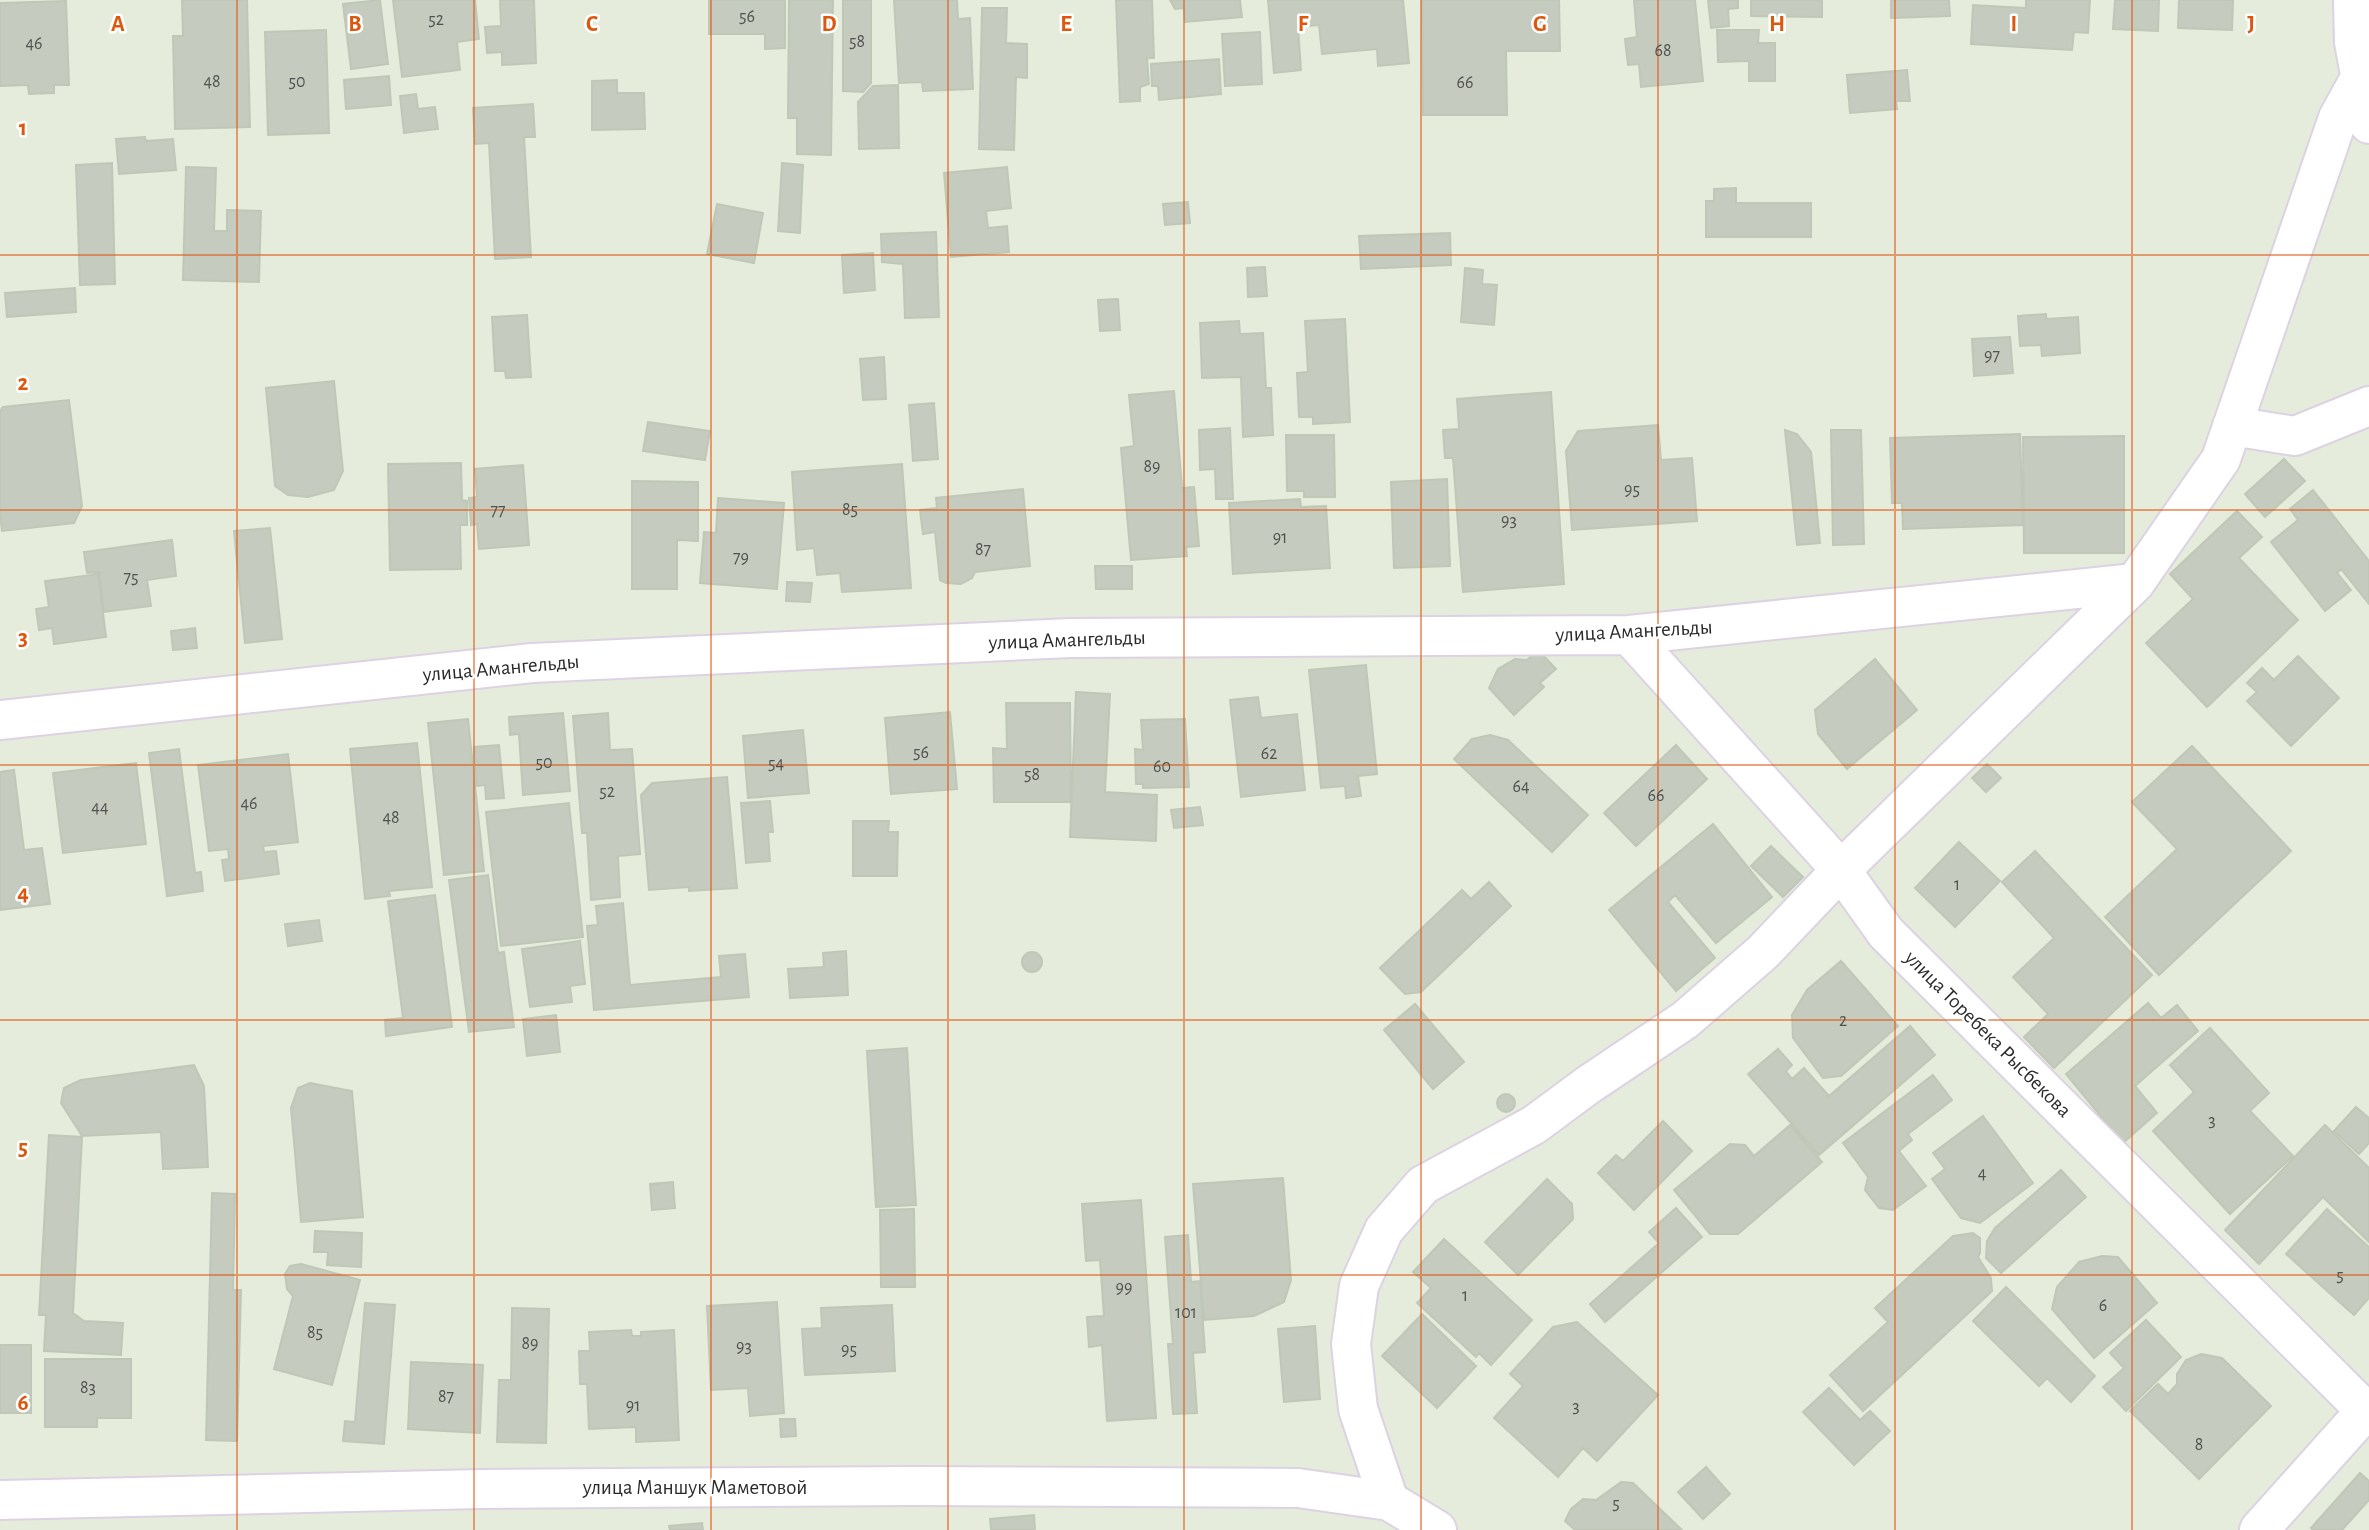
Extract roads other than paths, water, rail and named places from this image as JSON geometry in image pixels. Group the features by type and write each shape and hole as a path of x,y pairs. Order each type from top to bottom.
{"street":[{"path":"2353,0 2354,42 2369,124"},
{"path":"1437,1530 1389,1501 1358,1409 1351,1344 1359,1286 1384,1230 1423,1185 1534,1125 1685,1020 1763,952 1841,870 2135,583 2221,459 2338,118 2360,78"},
{"path":"2232,426 2295,436 2369,406"},
{"name":"улица Амангельды","path":"0,720 532,663 1070,638 1629,635 2135,583"},
{"name":"улица Торебека Рысбекова","path":"1629,635 1841,870 1886,933 2368,1411"},
{"path":"2259,1530 2368,1411"},
{"name":"улица Маншук Маметовой","path":"0,1500 481,1489 926,1486 1298,1488 1389,1501"}]}
